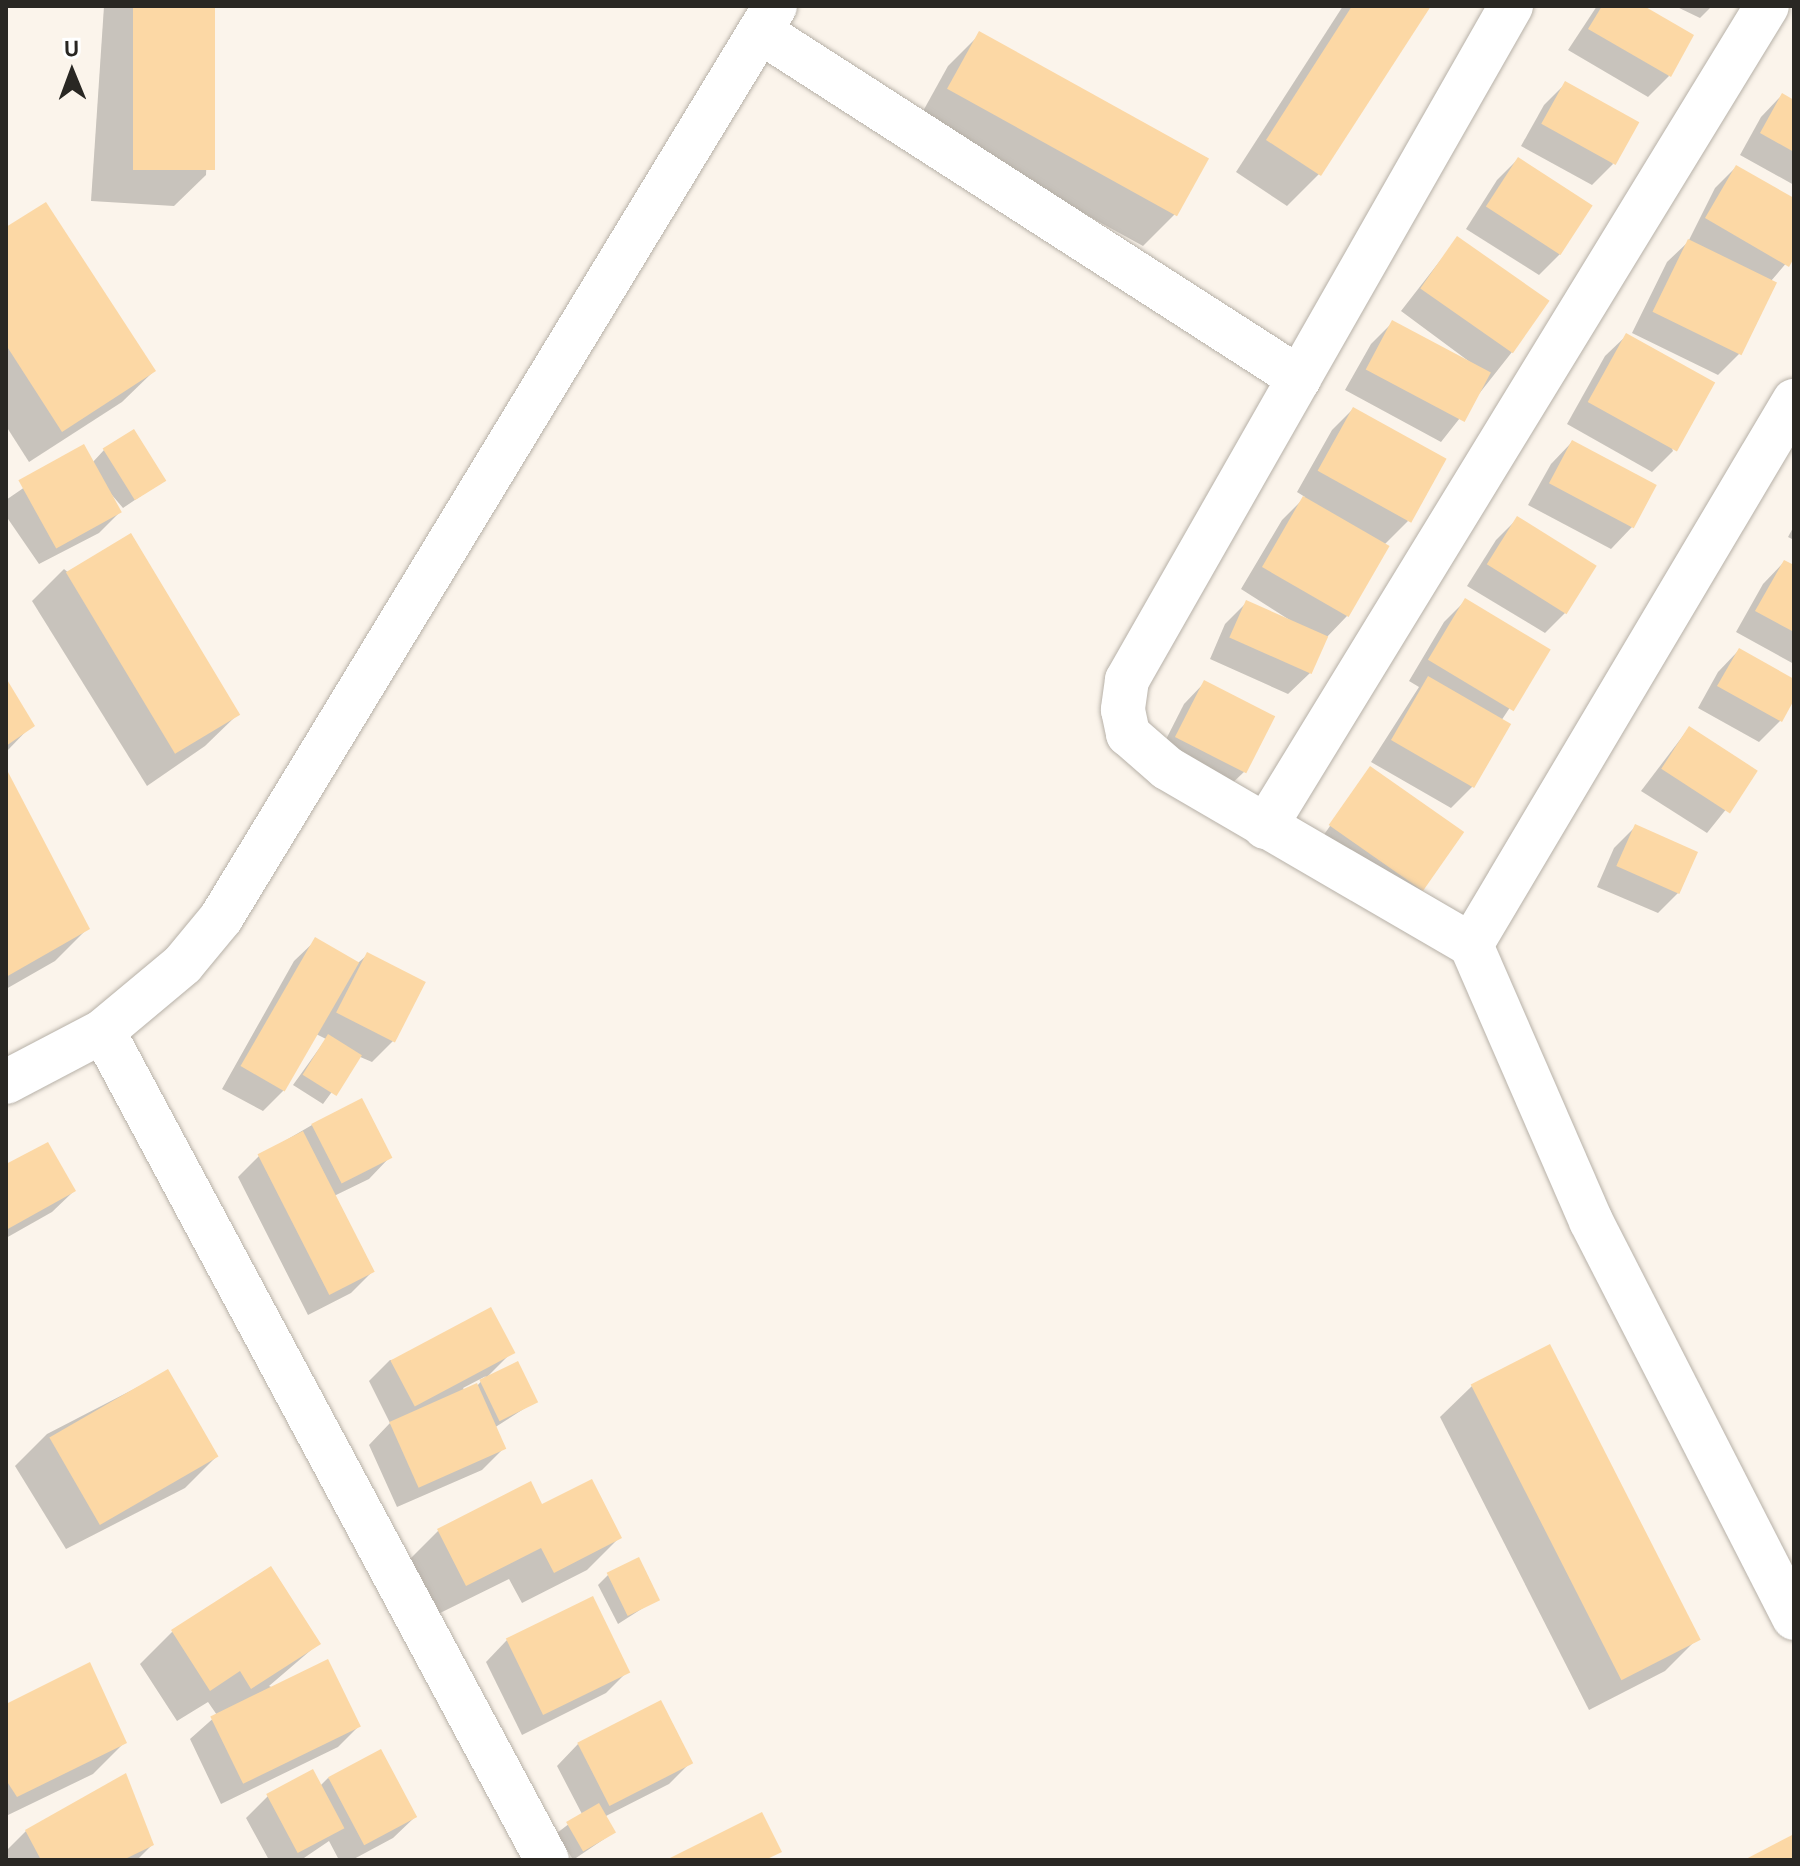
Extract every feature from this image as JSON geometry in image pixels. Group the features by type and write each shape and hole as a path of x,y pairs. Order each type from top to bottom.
{"street":[{"path":"1511,6 1127,680 1122,697 1128,734 1167,768 1471,945 1591,1221 1794,1618"},
{"path":"1265,827 1767,6"},
{"path":"6,1082 103,1031 183,964 221,918 768,19 1299,378"},
{"path":"1471,945 1794,401"},
{"path":"103,1031 547,1860"}],"building":[{"path":"133,6 215,6 215,170 133,170"},
{"path":"1352,6 1431,6 1321,176 1266,140"},
{"path":"1602,6 1644,6 1694,35 1671,77 1588,29"},
{"path":"979,31 1209,159 1177,216 947,89"},
{"path":"1565,81 1639,122 1616,165 1541,124"},
{"path":"1782,93 1794,100 1794,152 1760,133"},
{"path":"1518,157 1593,205 1561,255 1486,206"},
{"path":"1736,165 1794,198 1794,258 1789,267 1705,218"},
{"path":"46,202 156,371 62,432 6,345 6,227"},
{"path":"1457,236 1550,301 1513,353 1420,288"},
{"path":"1688,239 1777,282 1741,355 1652,312"},
{"path":"1392,320 1491,373 1465,422 1366,369"},
{"path":"1626,333 1715,382 1677,452 1588,402"},
{"path":"1353,407 1447,459 1411,523 1318,471"},
{"path":"134,429 166,481 135,500 103,449"},
{"path":"1572,440 1657,485 1634,528 1549,483"},
{"path":"84,444 122,512 56,549 18,480"},
{"path":"1303,496 1390,546 1349,617 1262,567"},
{"path":"1517,516 1597,566 1567,614 1487,564"},
{"path":"131,533 240,715 175,754 66,572"},
{"path":"1784,560 1794,565 1794,632 1755,611"},
{"path":"1465,598 1551,650 1514,711 1428,660"},
{"path":"1246,600 1328,637 1312,674 1229,637"},
{"path":"1739,648 1794,679 1794,700 1782,722 1717,686"},
{"path":"1428,676 1511,724 1474,788 1391,740"},
{"path":"6,678 35,726 6,746"},
{"path":"1204,680 1275,716 1246,773 1175,737"},
{"path":"1689,726 1758,771 1730,813 1661,769"},
{"path":"1370,766 1464,832 1423,891 1329,825"},
{"path":"6,773 90,929 6,977"},
{"path":"1635,824 1698,852 1679,894 1616,866"},
{"path":"315,937 359,962 285,1092 241,1066"},
{"path":"367,952 426,982 395,1043 336,1013"},
{"path":"328,1034 362,1055 336,1096 303,1075"},
{"path":"362,1098 392,1158 342,1184 311,1124"},
{"path":"303,1131 375,1272 329,1295 258,1154"},
{"path":"48,1142 76,1191 6,1230 6,1164"},
{"path":"491,1307 515,1353 415,1406 390,1361"},
{"path":"1550,1344 1701,1640 1621,1680 1471,1384"},
{"path":"518,1361 538,1402 500,1421 479,1380"},
{"path":"168,1369 218,1456 100,1525 49,1438"},
{"path":"477,1383 506,1449 419,1488 389,1422"},
{"path":"592,1479 622,1538 554,1573 541,1548 466,1586 437,1529 531,1481 542,1504"},
{"path":"639,1557 660,1600 628,1616 607,1573"},
{"path":"271,1566 321,1644 251,1689 240,1671 210,1691 171,1630"},
{"path":"593,1596 630,1672 543,1715 506,1639"},
{"path":"328,1659 361,1726 243,1784 210,1716"},
{"path":"90,1662 127,1743 17,1797 6,1780 6,1704"},
{"path":"661,1700 693,1763 609,1806 577,1743"},
{"path":"381,1749 417,1817 364,1845 328,1777"},
{"path":"313,1769 344,1828 298,1853 266,1794"},
{"path":"126,1773 154,1845 123,1860 41,1860 25,1830"},
{"path":"599,1803 616,1832 583,1851 566,1822"},
{"path":"762,1812 782,1852 765,1860 666,1860"},
{"path":"1794,1834 1794,1860 1744,1860"}]}
